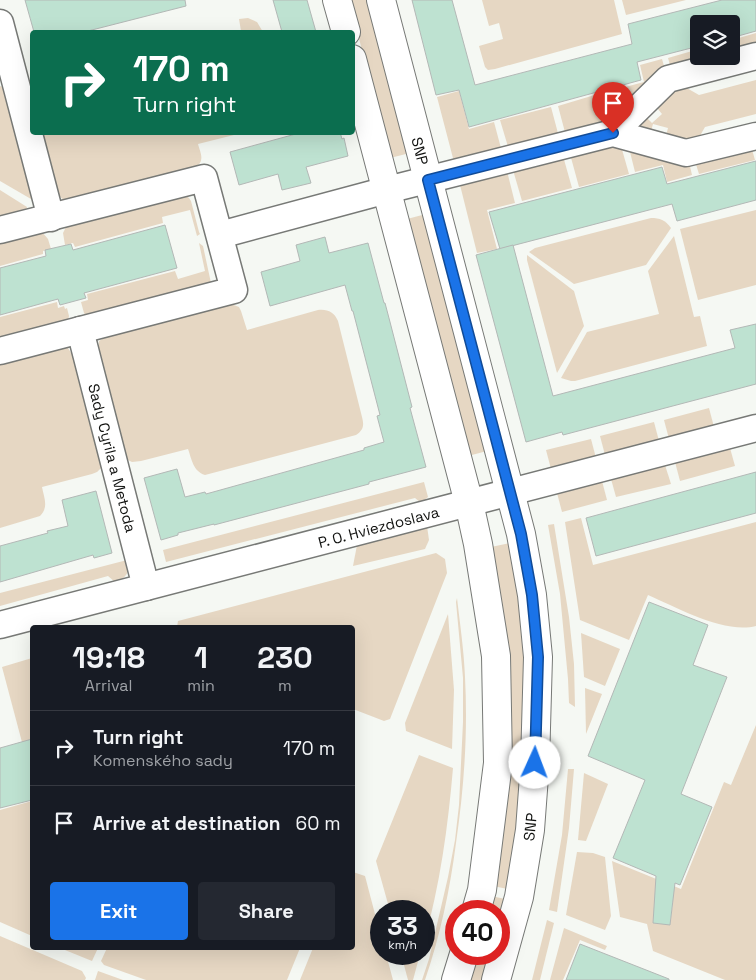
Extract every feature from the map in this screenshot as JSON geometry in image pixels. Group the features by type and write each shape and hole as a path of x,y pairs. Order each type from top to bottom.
{"street":[{"path":"337,0 345,30"},
{"name":"SNP","path":"381,0 521,534 532,595 538,657 530,830 519,896 496,980"},
{"path":"0,24 51,218"},
{"path":"613,133 668,78 756,56"},
{"path":"355,70 469,503 478,544 496,656 498,762 479,900"},
{"path":"220,236 387,190 613,133 686,154 756,136"},
{"path":"0,230 204,178 234,290 0,351"},
{"name":"Sady Cyrila a Metoda","path":"80,330 146,587"},
{"name":"P. O. Hviezdoslava","path":"0,625 756,428"},
{"path":"456,980 461,965"}],"shaded area":[{"path":"349,0 370,0 410,153 390,158"},
{"path":"482,0 614,0 622,34 488,70 485,67 479,46 503,39 499,23 489,26"},
{"path":"622,0 686,0 626,15"},
{"path":"248,18 257,22 262,30 241,30 239,19"},
{"path":"756,33 756,49 740,54 740,38"},
{"path":"690,52 690,65 697,65 672,72 668,58"},
{"path":"662,59 666,73 621,115 614,90 644,82 640,65"},
{"path":"756,80 756,114 705,127 693,148 664,143 668,128 653,124 649,138 640,127 639,121 642,113 652,123 662,114 653,103 678,83 699,95"},
{"path":"0,86 3,87 31,199 0,181"},
{"path":"459,91 469,129 494,122 502,152 454,162 437,97"},
{"path":"608,91 615,119 566,136 558,106"},
{"path":"551,107 559,137 509,150 500,120"},
{"path":"44,135 234,135 198,144 201,161 197,166 73,200 63,199 59,195"},
{"path":"611,144 621,146 629,174 579,187 570,154"},
{"path":"751,146 755,160 699,174 695,161"},
{"path":"629,148 689,162 692,175 667,182 663,165 635,172"},
{"path":"563,156 572,188 522,201 513,170"},
{"path":"507,171 515,203 487,210 497,249 477,253 460,185"},
{"path":"0,190 27,207 26,210 0,217"},
{"path":"183,193 191,201 200,234 197,236 190,210 162,217 163,223 75,247 73,243 65,245 63,233 67,225"},
{"path":"756,210 756,285 698,300 680,229"},
{"path":"426,214 487,451 468,456 407,219"},
{"path":"651,218 662,220 671,228 646,265 574,284 529,252 535,248"},
{"path":"42,232 48,239 51,249 43,251 43,254 0,266 0,240"},
{"path":"674,236 694,317 700,316 707,346 575,381 561,378 587,332 659,314 648,271"},
{"path":"199,243 203,246 211,283 88,318 84,313 81,302 88,300 87,294 175,271 178,279 205,271"},
{"path":"527,255 574,291 584,326 557,373 527,260"},
{"path":"57,302 58,308 64,306 65,309 67,308 68,321 0,343 0,317"},
{"path":"231,304 239,307 247,330 318,310 333,313 338,321 363,420 362,429 356,435 205,475 195,468 188,449 141,461 132,462 126,459 98,349 99,341 106,337"},
{"path":"64,347 68,348 73,356 103,466 92,474 42,487 45,506 40,516 0,528 0,364"},
{"path":"709,408 714,427 669,439 664,420"},
{"path":"654,422 659,441 605,455 600,436"},
{"path":"591,439 596,458 551,469 546,450"},
{"path":"730,448 735,466 680,481 675,462"},
{"path":"665,465 671,484 616,497 611,479"},
{"path":"602,481 607,500 562,512 557,493"},
{"path":"424,482 428,497 421,503 415,498 166,562 163,550"},
{"path":"581,518 593,565 756,522 756,626 743,627 716,623 687,613 648,595 629,640 580,620 565,522"},
{"path":"554,524 569,617 574,664 575,707 569,703 560,594 548,525"},
{"path":"427,526 429,540 425,549 353,566 357,545"},
{"path":"510,543 527,671 527,758 507,758 491,547"},
{"path":"436,553 445,559 447,573 390,719 384,721 355,710 355,625 177,625 178,621"},
{"path":"131,559 127,574 119,581 115,582 108,576 0,606 0,593"},
{"path":"457,598 464,657 466,740 461,802 451,878 435,946 435,933 455,840 459,805 463,678"},
{"path":"448,614 454,690 452,749 406,731 405,723"},
{"path":"581,633 620,649 605,686 584,677"},
{"path":"30,659 30,741 23,746 2,667"},
{"path":"585,688 602,694 586,734"},
{"path":"756,725 756,980 725,980 653,951 647,924 620,917 612,861 681,889 724,782 731,785","holes":["655,901 673,902 670,924 653,923"]},
{"path":"419,755 453,768 443,856 435,900 387,900 376,861"},
{"path":"507,768 527,769 512,890 493,886"},
{"path":"568,769 574,769 569,828 557,912 549,910 562,835"},
{"path":"584,773 608,784 586,841 578,840"},
{"path":"30,802 30,935 0,922 0,810"},
{"path":"577,852 593,853 605,857 611,916 605,930 566,915"},
{"path":"355,873 365,876 371,900 370,965 389,965 393,980 300,980 312,950 355,950"},
{"path":"491,896 510,900 490,900"},
{"path":"547,920 554,923 540,980 532,980"},
{"path":"564,928 607,946 605,950 580,940 563,980 550,980"},
{"path":"0,936 82,971 86,978 85,980 0,980"},
{"path":"65,950 97,950 92,961"},
{"path":"106,950 299,950 287,980 146,980 104,965 101,961"},
{"path":"404,965 417,965 413,980 408,980"},
{"path":"427,965 429,965 425,980 422,980"},
{"path":"475,965 494,965 489,980 471,980"},
{"path":"98,971 123,980 95,980"}],"building":[{"path":"25,0 185,0 186,6 92,30 33,30"},
{"path":"273,0 307,0 315,30 281,30"},
{"path":"412,0 452,0 475,85 632,44 628,24 722,0 756,0 756,31 740,35 740,15 690,15 690,48 637,62 641,80 469,127 459,90 436,95"},
{"path":"292,135 341,135 342,139 344,138 348,156 306,167 311,183 282,190 278,174 239,185 230,152"},
{"path":"756,161 756,200 677,221 672,204 500,249 489,212 662,167 667,184"},
{"path":"165,225 177,268 84,293 86,298 60,305 58,299 0,315 0,268 46,256 45,250 71,244 73,250"},
{"path":"325,237 329,253 368,243 426,467 369,482 369,484 178,533 178,535 161,540 144,478 177,469 185,497 205,492 206,494 364,450 364,448 384,442 377,416 380,415 345,285 270,306 261,272 300,261 296,245"},
{"path":"513,245 553,396 735,348 730,330 756,324 756,384 563,435 562,432 526,442 476,255"},
{"path":"756,472 756,513 596,556 586,518"},
{"path":"96,491 112,553 94,558 93,555 0,582 0,546 68,526 62,500"},
{"path":"649,602 708,625 693,665 727,677 681,794 712,807 680,885 675,883 670,925 653,923 656,876 613,858 645,780 588,756"},
{"path":"30,740 30,800 0,808 0,748"},
{"path":"580,944 669,979 669,980 566,980"}],"route":[{"path":"535,763 538,657 532,595 521,534 428,180 613,133"}]}
